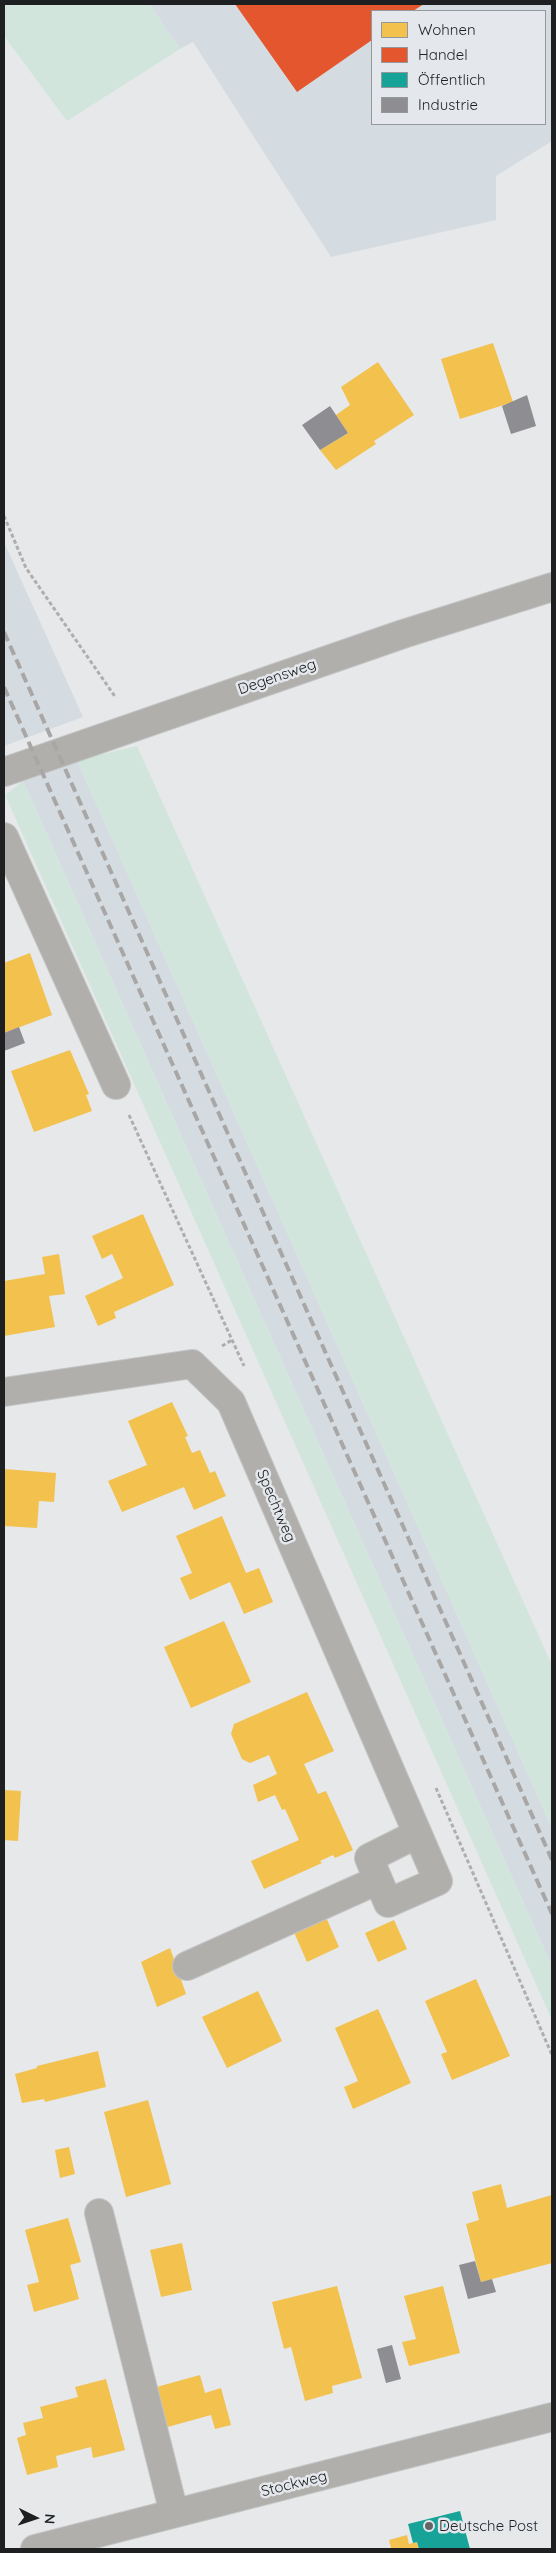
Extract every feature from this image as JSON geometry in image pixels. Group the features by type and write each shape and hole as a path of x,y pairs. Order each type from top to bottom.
{"street":[{"name":"Degensweg","path":"4,772 403,634 552,587"},
{"path":"4,837 116,1085"},
{"name":"Spechtweg","path":"4,1392 192,1364 232,1402 438,1881 388,1903 369,1858 417,1834"},
{"path":"187,1966 378,1880"},
{"path":"99,2213 174,2513"},
{"name":"Stockweg","path":"35,2549 552,2417"}],"path":[{"path":"4,516 26,568 135,726"}],"shaded area":[{"path":"4,4 149,4 180,49 67,121 4,36"},
{"path":"149,4 552,4 552,141 496,176 496,220 331,257 193,42 180,49"},
{"path":"4,542 83,717 4,746"},
{"path":"137,746 552,1665 552,1828 77,760"},
{"path":"77,760 552,1828 552,1967 23,781"},
{"path":"23,781 552,1967 552,2020 5,795"}],"building: Wohnen":[{"path":"493,343 513,402 460,419 441,359"},
{"path":"378,362 414,415 374,441 376,444 336,470 320,450 348,433 336,415 350,405 341,387"},
{"path":"30,953 52,1015 4,1033 4,963"},
{"path":"70,1050 89,1094 86,1095 92,1111 34,1132 11,1071"},
{"path":"143,1214 174,1285 114,1312 116,1318 98,1326 85,1296 123,1278 112,1254 102,1259 92,1236"},
{"path":"59,1254 65,1294 49,1296 55,1327 4,1336 4,1281 45,1274 42,1257"},
{"path":"172,1402 188,1436 185,1437 192,1453 200,1450 210,1473 215,1471 226,1496 194,1510 184,1487 122,1512 108,1481 147,1465 128,1421"},
{"path":"4,1469 56,1473 54,1502 39,1501 37,1528 4,1526"},
{"path":"222,1516 246,1573 259,1568 273,1602 244,1614 230,1582 190,1600 180,1578 192,1573 176,1536"},
{"path":"224,1621 251,1682 191,1708 164,1647"},
{"path":"307,1692 334,1751 304,1764 318,1794 326,1791 353,1850 335,1858 333,1855 320,1861 322,1863 264,1889 251,1861 299,1840 285,1809 282,1810 275,1795 258,1802 253,1785 277,1774 269,1755 250,1763 242,1759 231,1734 234,1724"},
{"path":"4,1790 21,1791 18,1841 4,1840"},
{"path":"325,1915 339,1947 307,1962 293,1930"},
{"path":"394,1920 407,1949 378,1962 365,1933"},
{"path":"170,1948 186,1994 157,2007 141,1962"},
{"path":"476,1979 510,2056 452,2080 441,2054 447,2052 425,2001"},
{"path":"258,1991 282,2041 227,2068 202,2017"},
{"path":"378,2009 411,2083 353,2109 344,2087 358,2081 335,2028"},
{"path":"98,2051 106,2087 45,2102 44,2099 22,2103 15,2074 37,2068 37,2066"},
{"path":"148,2100 171,2184 126,2197 104,2112"},
{"path":"69,2147 75,2174 60,2178 55,2150"},
{"path":"501,2184 507,2208 552,2195 552,2263 481,2282 466,2224 479,2220 472,2192"},
{"path":"68,2218 81,2262 70,2265 79,2299 34,2312 27,2285 39,2282 25,2230"},
{"path":"182,2243 192,2290 161,2297 150,2250"},
{"path":"337,2286 362,2378 332,2386 333,2393 305,2401 291,2347 284,2349 272,2302"},
{"path":"443,2286 460,2353 409,2366 402,2342 416,2339 404,2296"},
{"path":"200,2375 205,2393 221,2388 231,2425 215,2429 211,2415 164,2428 153,2388"},
{"path":"106,2379 125,2450 93,2458 91,2447 56,2456 58,2467 27,2475 17,2438 26,2435 23,2423 43,2418 40,2407 78,2397 75,2387"},
{"path":"407,2535 409,2544 417,2542 419,2549 387,2549 391,2548 389,2540"}],"building: Handel":[{"path":"235,4 424,4 415,10 371,10 371,41 297,92"}],"building: Öffentlich":[{"path":"460,2511 470,2549 419,2549 417,2542 413,2543 408,2524"}],"building: Industrie":[{"path":"527,395 536,426 511,434 502,406"},
{"path":"330,406 348,433 320,450 302,425"},
{"path":"19,1027 25,1043 4,1051 4,1033"},
{"path":"475,2261 481,2282 492,2279 496,2292 468,2299 459,2265"},
{"path":"392,2345 401,2379 386,2383 377,2349"}],"railway":[{"path":"4,632 552,1860"},
{"path":"4,687 552,1914"}],"place":[{"name":"Deutsche Post","path":"429,2526"}]}
